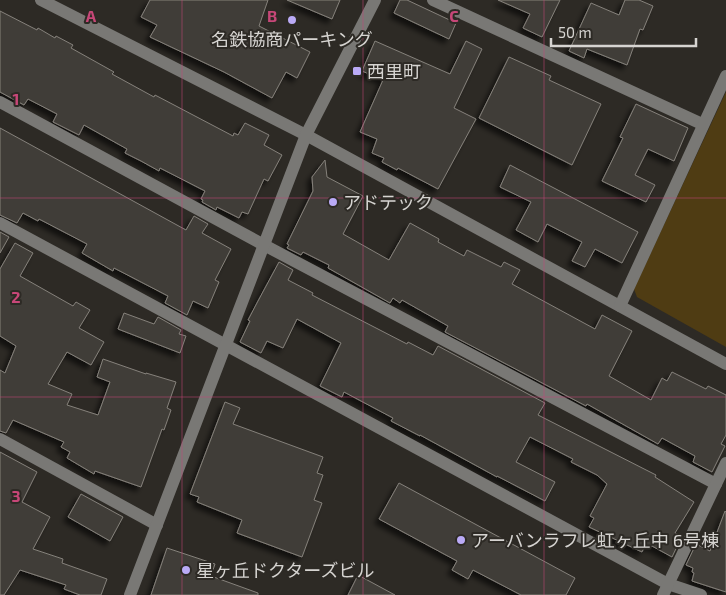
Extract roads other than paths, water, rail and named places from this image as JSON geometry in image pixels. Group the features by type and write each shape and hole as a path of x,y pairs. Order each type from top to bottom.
{"street":[{"path":"41,0 306,135 726,364"},
{"path":"130,595 306,135 375,0"},
{"path":"433,0 702,124"},
{"path":"620,306 702,124 726,76"},
{"path":"0,102 264,245 716,484"},
{"path":"0,223 226,345 665,590 702,595"},
{"path":"0,439 157,526"},
{"path":"665,590 726,463"}],"place":[{"name":"名鉄協商パーキング","path":"292,20"},
{"name":"西里町","path":"357,71"},
{"name":"アドテック","path":"333,202"},
{"name":"アーバンラフレ虹ヶ丘中 6号棟","path":"461,540"},
{"name":"星ヶ丘ドクターズビル","path":"186,570"}]}
